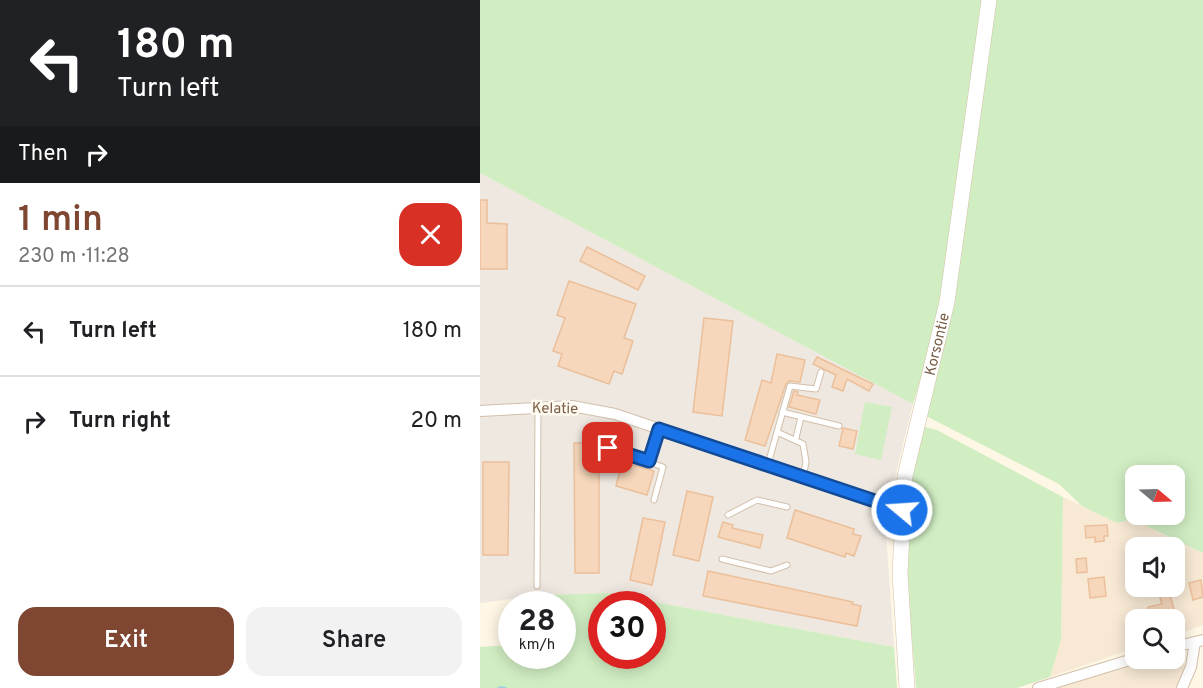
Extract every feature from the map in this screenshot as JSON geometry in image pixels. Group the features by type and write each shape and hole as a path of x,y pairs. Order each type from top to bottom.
{"main road":[{"name":"Korsontie","path":"907,688 900,573 905,476 947,302 989,0"}],"street":[{"name":"Kelatie","path":"480,411 538,406 572,406 615,414 902,510"},
{"path":"1182,688 1199,641"},
{"path":"1038,688 1125,661"}],"lane":[{"path":"767,466 790,386 816,389 821,372"},
{"path":"537,586 538,406"},
{"path":"782,412 839,426"},
{"path":"796,438 801,417"},
{"path":"649,461 659,429"},
{"path":"777,432 796,438 802,444 806,452 803,478"},
{"path":"608,448 663,467 654,500"},
{"path":"728,515 757,500 787,507"},
{"path":"722,559 771,571 787,566"}],"shaded area":[{"path":"480,173 913,404 895,477 876,491 869,519 886,534 894,647 666,604 666,591 588,591 588,594 576,594 576,591 498,591 498,601 480,603"},
{"path":"1063,497 1117,523 1125,521 1125,525 1144,525 1169,537 1125,537 1125,597 1185,597 1185,544 1203,553 1203,625 1185,631 1185,609 1125,609 1125,651 1050,677 1061,640"},
{"path":"1125,667 1125,669 1184,669 1177,688 1053,688"}],"green space":[{"path":"480,0 982,0 948,255 939,305 913,404 480,173"},
{"path":"995,0 1203,0 1203,553 1185,544 1185,537 1170,537 1145,525 1185,525 1185,465 1125,465 1125,521 1117,523 1082,506 1059,484 926,416 949,324"},
{"path":"865,402 892,407 881,460 855,454"},
{"path":"925,427 937,430 1063,497 1061,640 1050,677 1017,688 916,688 907,575 906,530 910,488"},
{"path":"576,594 588,594 588,669 666,669 666,604 894,647 897,688 480,688 480,647 498,646 498,669 576,669"}],"building":[{"path":"480,200 487,200 487,223 507,224 507,269 480,269"},
{"path":"587,247 645,276 638,290 580,261"},
{"path":"569,281 636,304 624,338 633,341 622,374 614,371 609,384 558,366 562,354 553,351 565,318 557,315"},
{"path":"704,318 733,321 722,416 693,412"},
{"path":"777,354 805,360 800,382 789,381 786,384 765,446 745,440 762,380 771,383"},
{"path":"817,357 873,384 869,391 847,379 843,391 832,387 836,375 813,364"},
{"path":"794,391 798,392 797,395 820,400 816,414 789,407"},
{"path":"843,428 857,431 853,449 839,446"},
{"path":"574,443 599,443 599,573 575,573"},
{"path":"483,462 509,462 508,555 483,555"},
{"path":"622,462 654,471 647,495 616,486"},
{"path":"687,491 713,497 699,561 673,555"},
{"path":"795,510 854,529 853,534 861,536 854,556 846,553 845,557 787,538"},
{"path":"643,518 665,522 652,585 630,580"},
{"path":"723,522 733,525 732,528 763,535 760,548 718,537"},
{"path":"1107,525 1108,536 1104,536 1104,541 1095,542 1095,537 1086,538 1085,526"},
{"path":"1086,558 1087,572 1077,573 1076,559"},
{"path":"708,571 853,602 852,604 861,606 857,626 703,596"},
{"path":"1104,577 1106,596 1090,598 1088,579"},
{"path":"1201,580 1203,597 1193,600 1189,583"},
{"path":"1160,597 1171,597 1174,609 1148,609 1148,607 1162,604"}],"waterway":[{"path":"499,688 505,688"}],"route":[{"path":"608,448 649,461 659,429 902,510"}]}
